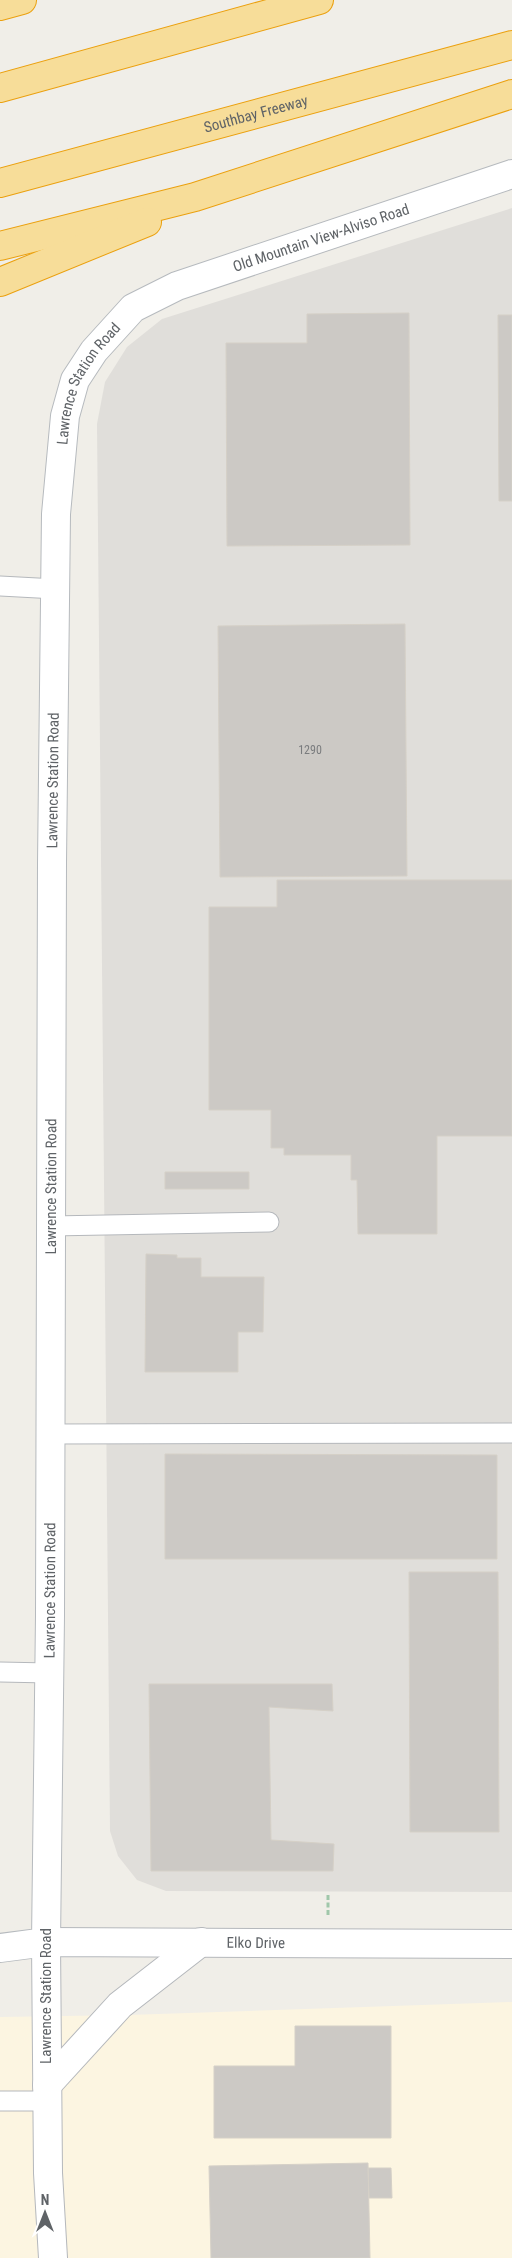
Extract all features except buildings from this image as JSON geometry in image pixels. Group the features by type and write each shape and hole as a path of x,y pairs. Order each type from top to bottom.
{"highway":[{"path":"0,6 22,0"},
{"path":"0,88 320,0"},
{"name":"Southbay Freeway","path":"0,183 512,45"},
{"path":"0,246 195,197 512,94"},
{"path":"0,282 135,229 195,197"}],"street":[{"name":"Old Mountain View-Alviso Road","path":"133,308 177,286 512,174"},
{"name":"Lawrence Station Road","path":"53,2258 48,2173 46,1942 56,514 65,416 75,380 94,351 133,308"},
{"name":"Elko Drive","path":"0,1948 46,1942 512,1944"},
{"name":"Lawrence Station Road","path":"47,2093 120,2005 201,1942"}],"lane":[{"path":"0,586 56,589"},
{"path":"51,1226 269,1222"},
{"path":"51,1434 512,1433"},
{"path":"0,1672 48,1673"},
{"path":"0,2101 47,2093"}],"shaded area":[{"path":"512,208 512,1892 166,1891 137,1880 118,1856 110,1831 97,424 105,382 127,347 162,319"},
{"path":"512,2002 512,2258 0,2258 0,2017 128,2015"}]}
